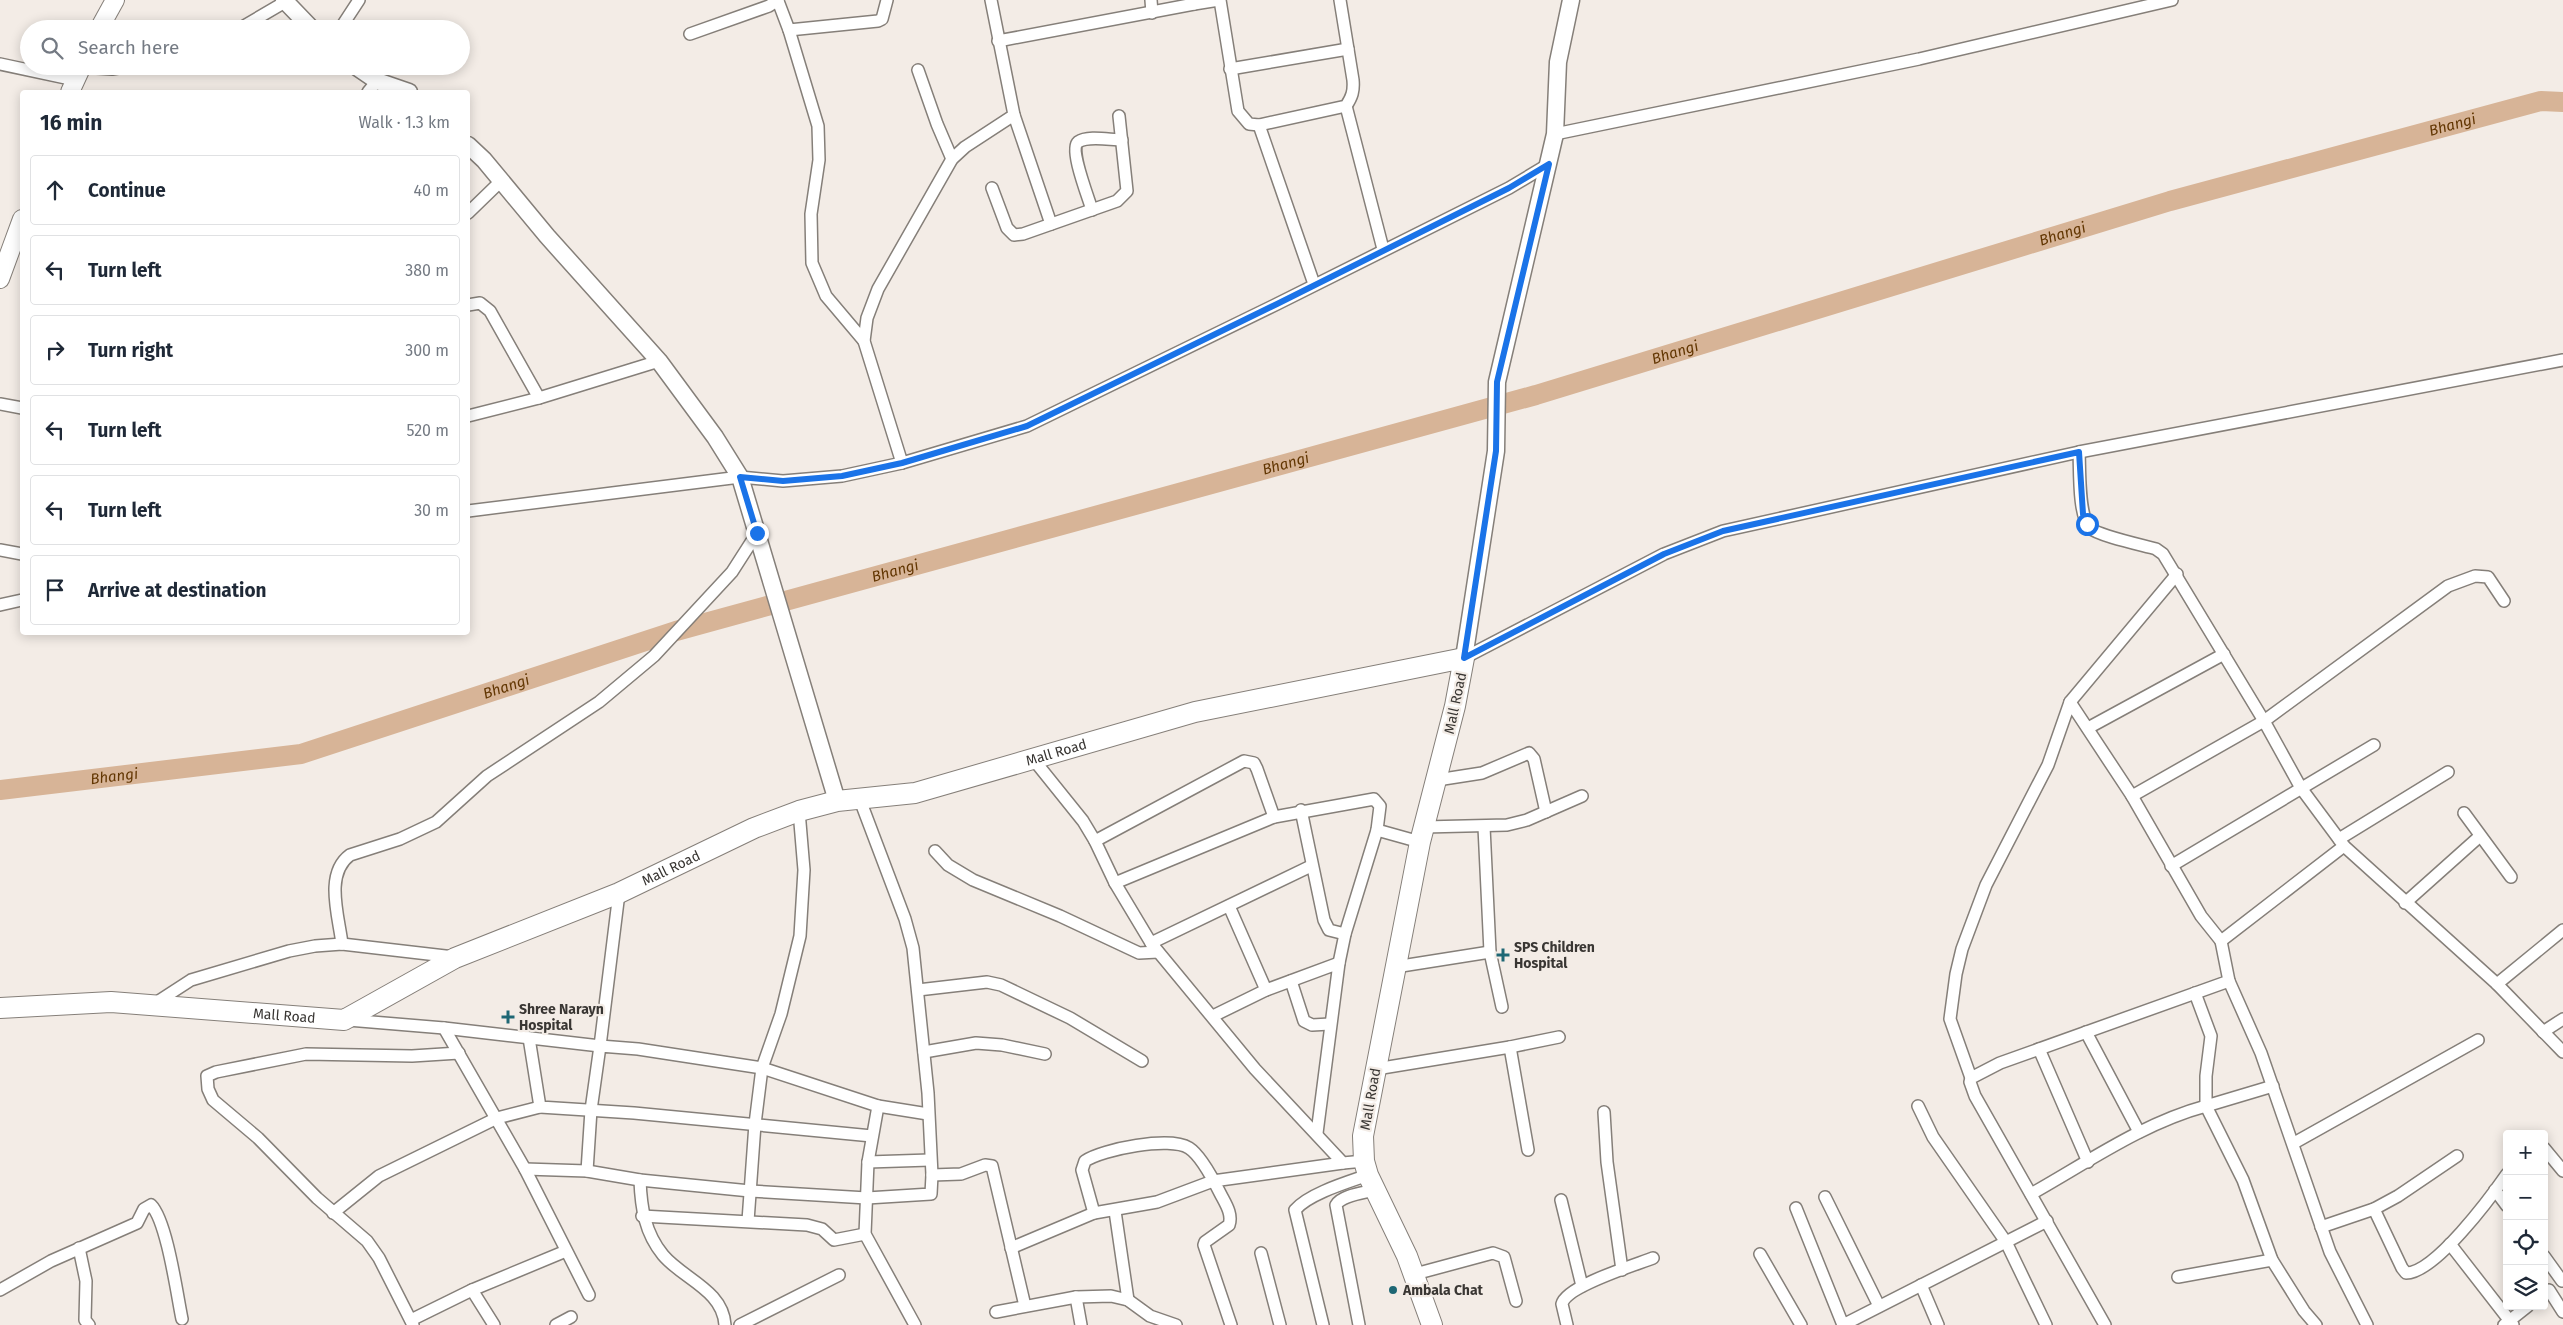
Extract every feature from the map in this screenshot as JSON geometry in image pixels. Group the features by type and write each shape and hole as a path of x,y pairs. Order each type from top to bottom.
{"highway":[{"name":"Mall Road","path":"0,1008 82,1003 154,1004 344,1020 455,958 618,893 754,828 799,811 837,801 915,793 1195,712 1464,658 1437,780 1422,835 1363,1136 1369,1175 1415,1274 1432,1325"}],"main road":[{"path":"104,20 115,0"},
{"path":"1464,658 1489,509 1496,451 1496,398 1505,339 1555,134 1558,62 1571,0"},
{"path":"285,1 303,20"},
{"path":"363,75 373,87 395,90"},
{"path":"470,147 578,272 659,361 715,437 740,477 837,801"},
{"path":"0,279 20,224"}],"street":[{"path":"346,20 359,0"},
{"path":"690,34 769,6 778,0 818,126 820,141 812,214 812,263 826,296 864,341 902,463"},
{"path":"789,30 878,21 882,19 887,0"},
{"path":"991,0 1014,116 1051,224"},
{"path":"1151,0 1152,13"},
{"path":"998,41 1152,13 1194,2 1219,0 1238,111 1249,124 1259,125 1346,106"},
{"path":"1340,0 1354,91 1346,106 1384,249"},
{"path":"1555,134 1919,59 2172,0"},
{"path":"253,20 285,1"},
{"path":"1230,69 1348,49"},
{"path":"0,64 20,67"},
{"path":"918,70 936,124 952,159"},
{"path":"864,341 867,318 878,289 952,159 965,147 1014,116"},
{"path":"992,188 1007,228 1014,234 1023,234 1116,200 1127,191 1119,116"},
{"path":"1259,125 1314,284"},
{"path":"1092,210 1076,158 1075,147 1078,142 1086,140 1122,140"},
{"path":"470,511 740,477 793,480 842,476 902,463 1027,426 1509,188 1549,164"},
{"path":"470,211 501,181"},
{"path":"470,305 480,303 490,311 539,398"},
{"path":"1464,658 1664,554 1723,531 2079,452 2563,360"},
{"path":"470,415 539,398 659,361"},
{"path":"0,404 20,408"},
{"path":"2079,452 2083,514 2087,524 2095,531 2156,549 2163,554 2177,574 2264,720 2301,788 2341,843 2405,903 2497,984 2563,1052"},
{"path":"342,944 336,877 342,861 357,852 421,831 436,822 487,776 599,702 654,656 732,572 757,533"},
{"path":"0,550 20,554"},
{"path":"2105,1325 1975,1096 1970,1082 1971,1078 1950,1019 1956,974 1962,949 1986,884 2048,765 2070,702 2177,574"},
{"path":"2132,796 2264,720 2448,586 2475,576 2488,577 2504,601"},
{"path":"0,605 20,600"},
{"path":"2088,728 2224,654"},
{"path":"2070,702 2132,796 2201,916 2220,941 2229,981 2273,1086 2330,1252 2367,1325"},
{"path":"2171,866 2374,746"},
{"path":"1437,780 1482,773 1529,752 1534,759 1546,812"},
{"path":"1034,760 1083,821 1095,840 1115,883 1155,948 1256,1069 1343,1163 1369,1175"},
{"path":"1095,840 1244,761 1254,763 1257,768 1274,817"},
{"path":"2220,941 2341,843 2448,772"},
{"path":"1377,830 1422,835 1507,825 1546,812 1582,796"},
{"path":"1115,883 1274,817 1301,810 1374,799 1380,806 1377,830 1345,934 1339,963 1317,1133"},
{"path":"525,1169 587,1171 640,1180 750,1191 866,1198 928,1195 932,1192 924,1052 910,932 860,800"},
{"path":"1301,810 1327,927 1333,932 1345,934"},
{"path":"748,1221 755,1124 762,1068 781,1014 800,936 804,870 799,811"},
{"path":"2464,813 2511,877"},
{"path":"1484,827 1490,952 1502,1008"},
{"path":"2405,903 2480,836"},
{"path":"935,851 948,866 972,880 1060,916 1139,953 1155,948 1229,906 1312,866"},
{"path":"587,1171 591,1110 618,893"},
{"path":"1229,906 1266,990"},
{"path":"2497,984 2563,930"},
{"path":"154,1004 191,980 289,951 315,946 342,944 455,958"},
{"path":"1396,967 1490,952"},
{"path":"1213,1016 1266,990 1339,963"},
{"path":"1291,981 1304,1021 1312,1025 1330,1024"},
{"path":"1971,1078 2000,1062 2229,981"},
{"path":"918,990 987,982 1001,985 1070,1018 1142,1061"},
{"path":"2196,993 2210,1036 2206,1076 2206,1106 2243,1180 2272,1260 2304,1311 2316,1325"},
{"path":"2543,1032 2563,1019"},
{"path":"344,1020 444,1028 638,1049 762,1068 878,1106 928,1114"},
{"path":"444,1028 525,1169 589,1295"},
{"path":"2086,1032 2139,1132"},
{"path":"1376,1070 1559,1037"},
{"path":"529,1038 540,1107"},
{"path":"2294,1143 2478,1040"},
{"path":"924,1052 976,1043 1002,1045 1045,1054"},
{"path":"1510,1047 1528,1150"},
{"path":"2039,1049 2088,1162"},
{"path":"459,1053 412,1056 306,1054 208,1074 207,1081 213,1100 258,1138 333,1213 367,1242 380,1258 412,1323 472,1290 566,1251"},
{"path":"2031,1194 2139,1132 2188,1111 2273,1086"},
{"path":"878,1106 868,1162 865,1234 915,1325"},
{"path":"1918,1106 1933,1137 2006,1242 2046,1325"},
{"path":"333,1213 375,1179 497,1118 540,1107 755,1124 872,1136"},
{"path":"1604,1112 1607,1162 1622,1270"},
{"path":"1094,1214 1082,1170 1085,1161 1097,1155 1135,1147 1165,1144 1180,1145 1194,1152 1214,1181 1230,1213 1231,1220 1226,1228 1205,1242 1204,1245 1231,1325"},
{"path":"2548,1153 2563,1171"},
{"path":"2321,1227 2374,1209 2398,1196 2457,1156"},
{"path":"868,1162 930,1160"},
{"path":"1011,1248 1094,1214 1157,1202 1214,1181 1343,1163"},
{"path":"932,1175 961,1174 985,1165 992,1166 1025,1306"},
{"path":"1324,1325 1295,1210 1299,1205 1326,1192 1369,1175"},
{"path":"1359,1325 1336,1206 1338,1201 1346,1198 1369,1175"},
{"path":"2374,1209 2394,1254 2406,1273 2412,1273 2427,1264 2450,1244 2506,1175"},
{"path":"640,1180 642,1216 655,1244 663,1255 717,1301 723,1312 725,1325"},
{"path":"2495,1190 2503,1201"},
{"path":"1825,1197 1879,1306"},
{"path":"1561,1200 1582,1286"},
{"path":"0,1290 20,1277 79,1248 137,1223 144,1209 149,1206 153,1207 168,1253 182,1319"},
{"path":"1796,1208 1843,1325 2047,1221"},
{"path":"1115,1211 1128,1300"},
{"path":"642,1216 814,1226 822,1229 834,1240 865,1234"},
{"path":"2450,1244 2509,1324 2524,1310"},
{"path":"79,1248 86,1281 85,1320 89,1325"},
{"path":"1261,1253 1280,1325"},
{"path":"1415,1274 1493,1253 1504,1257 1516,1301"},
{"path":"1760,1254 1801,1325"},
{"path":"1567,1325 1562,1301 1582,1286 1653,1258"},
{"path":"2178,1277 2272,1260"},
{"path":"2548,1261 2563,1281 2548,1291"},
{"path":"740,1325 839,1275"},
{"path":"1921,1285 1938,1325"},
{"path":"472,1290 494,1325"},
{"path":"2548,1293 2563,1312"},
{"path":"996,1312 1076,1297 1111,1296 1128,1300 1150,1316 1176,1325"},
{"path":"1076,1297 1081,1325"},
{"path":"556,1325 571,1317"}],"waterway":[{"name":"Bhangi","path":"0,790 301,754 676,631 1536,395 2170,201 2541,101 2563,102"}],"place":[{"name":"SPS Children Hospital","path":"1503,955"},
{"name":"Shree Narayn Hospital","path":"508,1017"},
{"name":"Ambala Chat","path":"1393,1290"}],"route":[{"path":"757,533 740,477 783,481 842,476 902,463 982,441 1027,426 1509,188 1549,164 1532,240 1505,339 1497,382 1496,451 1489,509 1473,595 1464,658 1690,542 1723,531 2079,452 2083,514 2087,524"}]}
